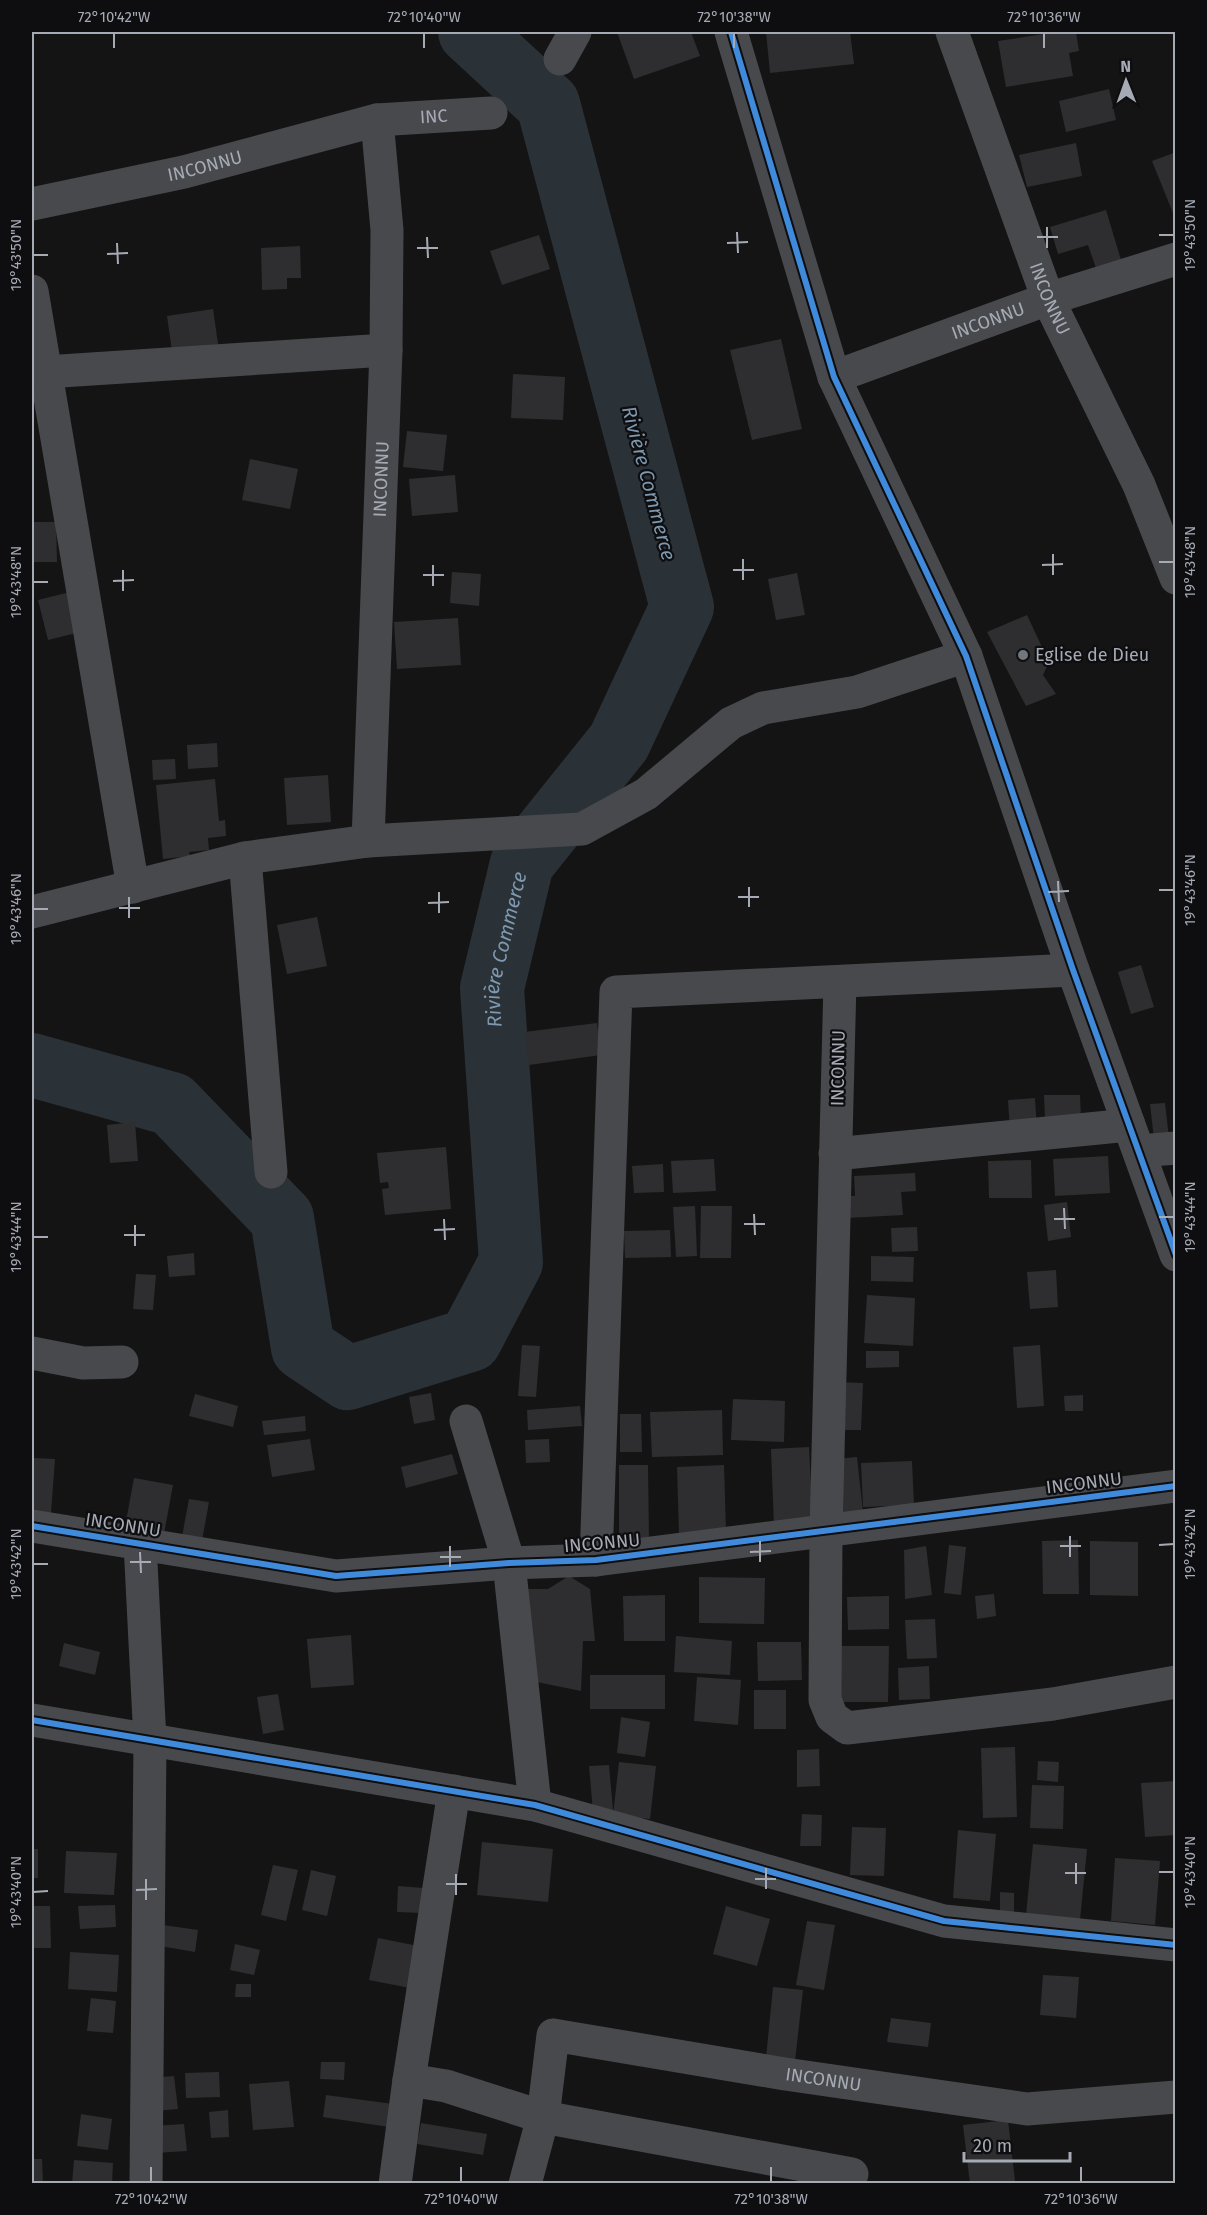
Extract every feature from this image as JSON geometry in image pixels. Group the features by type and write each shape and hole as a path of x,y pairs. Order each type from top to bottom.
{"street":[{"path":"731,32 834,377 966,656 1073,970 1176,1255"},
{"name":"INCONNU","path":"952,32 1048,299 1139,485 1165,519 1176,578"},
{"name":"INC","path":"376,120 491,113"},
{"name":"INCONNU","path":"32,204 184,172 376,120 387,230 386,350 368,842"},
{"name":"INCONNU","path":"834,377 1048,299 1176,259"},
{"path":"32,291 39,354 133,887"},
{"path":"39,354 386,350"},
{"path":"32,912 245,858 368,842 582,829 646,794 731,723 764,708 857,692 966,656"},
{"path":"245,858 271,1172"},
{"path":"596,1560 615,992 1073,970"},
{"name":"INCONNU","path":"826,1531 840,982"},
{"path":"835,1154 1134,1138 1176,1148"},
{"path":"32,1353 83,1363 122,1362"},
{"path":"466,1421 509,1563 535,1805"},
{"name":"INCONNU","path":"32,1526 336,1576 509,1563 596,1560 1176,1486"},
{"path":"826,1531 825,1700 832,1717 847,1728 1053,1704 1176,1682"},
{"path":"140,1543 150,1741 146,2184"},
{"path":"32,1720 535,1805 944,1922 1176,1945"},
{"path":"395,2184 454,1791"},
{"name":"INCONNU","path":"525,2184 543,2117 553,2036 785,2074 1027,2109 1176,2097"},
{"path":"409,2080 446,2086 543,2117 852,2174"}],"building":[{"path":"617,32 691,32 700,56 634,79"},
{"path":"766,32 850,32 854,64 770,73"},
{"path":"1057,32 1076,32 1079,51 1069,53 1073,76 1006,87 998,41"},
{"path":"1109,89 1116,120 1066,132 1059,101"},
{"path":"1076,143 1082,176 1027,187 1019,155"},
{"path":"1176,152 1176,218 1175,218 1152,161"},
{"path":"1106,210 1121,260 1096,268 1088,245 1058,254 1050,227"},
{"path":"539,235 550,269 502,285 490,251"},
{"path":"300,246 301,278 287,278 287,289 262,290 261,248"},
{"path":"213,309 219,351 173,358 167,316"},
{"path":"781,339 802,429 752,440 730,350"},
{"path":"513,374 565,377 563,420 511,418"},
{"path":"407,431 447,435 443,471 403,467"},
{"path":"250,459 298,469 290,509 242,500"},
{"path":"455,475 458,512 412,516 409,479"},
{"path":"32,522 56,522 57,562 32,562"},
{"path":"452,572 481,574 479,606 450,603"},
{"path":"797,573 805,615 776,620 768,579"},
{"path":"70,592 80,632 48,640 38,600"},
{"path":"1027,615 1049,662 1043,675 1056,694 1026,706 987,632"},
{"path":"458,618 461,665 397,669 394,622"},
{"path":"217,743 218,767 188,769 187,745"},
{"path":"175,759 176,779 153,780 152,760"},
{"path":"328,775 331,822 287,825 284,778"},
{"path":"215,779 219,821 225,820 226,836 208,838 209,850 189,852 190,856 163,859 156,785"},
{"path":"317,917 327,966 287,974 277,925"},
{"path":"1141,965 1154,1007 1131,1014 1118,972"},
{"path":"597,1023 601,1055 529,1065 524,1032"},
{"path":"1044,1095 1080,1095 1081,1119 1045,1120"},
{"path":"1035,1098 1037,1130 1010,1131 1008,1100"},
{"path":"1165,1103 1169,1138 1154,1139 1150,1104"},
{"path":"135,1122 138,1161 110,1163 107,1125"},
{"path":"446,1147 451,1209 385,1215 382,1189 389,1188 388,1182 380,1183 377,1153"},
{"path":"1108,1156 1110,1193 1055,1196 1053,1159"},
{"path":"714,1159 716,1191 673,1193 671,1161"},
{"path":"1031,1160 1032,1198 989,1198 988,1161"},
{"path":"663,1164 664,1192 634,1193 632,1166"},
{"path":"915,1173 916,1191 901,1192 903,1215 847,1218 846,1196 855,1196 854,1176"},
{"path":"1067,1202 1071,1237 1048,1241 1044,1205"},
{"path":"695,1206 697,1256 676,1257 673,1207"},
{"path":"701,1206 732,1206 731,1258 700,1258"},
{"path":"917,1227 918,1251 892,1252 891,1228"},
{"path":"670,1230 671,1257 625,1258 624,1231"},
{"path":"194,1253 195,1275 169,1277 167,1256"},
{"path":"871,1256 914,1257 913,1282 871,1281"},
{"path":"1056,1270 1058,1307 1030,1309 1027,1272"},
{"path":"136,1274 156,1275 153,1310 133,1309"},
{"path":"867,1295 915,1298 913,1346 864,1343"},
{"path":"522,1345 540,1346 536,1397 518,1396"},
{"path":"1040,1345 1044,1406 1017,1408 1013,1347"},
{"path":"866,1351 899,1351 899,1367 866,1368"},
{"path":"835,1382 863,1383 861,1430 834,1430"},
{"path":"431,1393 435,1420 414,1424 409,1397"},
{"path":"195,1394 238,1406 233,1427 189,1416"},
{"path":"1083,1395 1083,1411 1065,1411 1064,1396"},
{"path":"733,1399 785,1401 784,1442 731,1440"},
{"path":"580,1406 582,1426 528,1430 527,1410"},
{"path":"722,1410 723,1455 652,1457 650,1412"},
{"path":"620,1414 641,1414 642,1452 620,1452"},
{"path":"305,1416 306,1431 264,1435 262,1421"},
{"path":"310,1439 315,1470 272,1477 267,1445"},
{"path":"549,1439 550,1462 526,1463 525,1440"},
{"path":"809,1447 813,1525 774,1527 771,1449"},
{"path":"452,1454 458,1474 406,1488 401,1467"},
{"path":"857,1457 863,1512 842,1514 837,1459"},
{"path":"32,1458 55,1459 51,1513 32,1512"},
{"path":"912,1461 914,1505 863,1507 861,1463"},
{"path":"619,1465 648,1465 649,1539 619,1539"},
{"path":"724,1465 726,1532 679,1534 677,1467"},
{"path":"134,1478 173,1485 163,1539 124,1532"},
{"path":"189,1499 209,1502 201,1546 181,1542"},
{"path":"1078,1540 1079,1594 1043,1594 1042,1541"},
{"path":"1090,1541 1138,1542 1138,1596 1090,1595"},
{"path":"949,1545 966,1547 961,1595 944,1593"},
{"path":"926,1546 932,1595 905,1599 904,1550"},
{"path":"569,1576 590,1589 595,1641 583,1641 581,1691 527,1680 524,1589 548,1589"},
{"path":"699,1577 765,1578 764,1624 699,1623"},
{"path":"994,1594 996,1616 977,1619 975,1596"},
{"path":"665,1595 665,1641 624,1641 623,1596"},
{"path":"889,1596 889,1629 848,1630 847,1597"},
{"path":"935,1619 937,1658 907,1659 905,1620"},
{"path":"351,1635 354,1685 311,1688 307,1639"},
{"path":"676,1636 732,1641 730,1675 674,1672"},
{"path":"757,1642 801,1642 802,1680 758,1681"},
{"path":"64,1643 100,1652 95,1675 59,1666"},
{"path":"839,1646 889,1646 888,1702 839,1702"},
{"path":"929,1666 930,1699 899,1700 898,1668"},
{"path":"590,1675 665,1675 665,1709 590,1709"},
{"path":"697,1677 741,1680 738,1725 694,1721"},
{"path":"754,1690 786,1690 786,1729 754,1729"},
{"path":"278,1694 284,1730 263,1734 257,1697"},
{"path":"621,1717 650,1722 645,1757 617,1753"},
{"path":"1015,1747 1017,1817 983,1818 981,1748"},
{"path":"819,1749 820,1786 797,1787 797,1750"},
{"path":"1038,1761 1059,1762 1058,1782 1037,1780"},
{"path":"619,1762 656,1766 650,1819 613,1815"},
{"path":"609,1765 613,1810 593,1811 589,1766"},
{"path":"1176,1781 1176,1835 1145,1837 1141,1783"},
{"path":"1032,1785 1064,1786 1063,1829 1030,1828"},
{"path":"802,1814 822,1815 821,1846 800,1846"},
{"path":"852,1827 886,1828 884,1876 850,1875"},
{"path":"958,1830 996,1834 990,1901 953,1898"},
{"path":"482,1842 553,1849 548,1902 477,1895"},
{"path":"1033,1844 1087,1849 1080,1920 1026,1915"},
{"path":"32,1849 38,1849 38,1878 32,1878"},
{"path":"66,1851 117,1853 114,1895 64,1893"},
{"path":"1115,1858 1160,1861 1155,1925 1111,1921"},
{"path":"273,1865 298,1870 286,1921 261,1915"},
{"path":"311,1870 336,1876 327,1916 302,1910"},
{"path":"398,1886 423,1888 422,1913 397,1912"},
{"path":"1000,1892 1014,1893 1014,1913 1000,1913"},
{"path":"115,1905 116,1927 80,1929 78,1906"},
{"path":"32,1906 50,1906 51,1948 32,1948"},
{"path":"726,1906 770,1919 757,1966 713,1954"},
{"path":"807,1921 835,1925 824,1990 796,1985"},
{"path":"163,1925 198,1930 195,1952 160,1946"},
{"path":"378,1938 418,1946 410,1988 369,1980"},
{"path":"235,1944 260,1950 254,1975 230,1970"},
{"path":"70,1952 119,1955 117,1992 68,1989"},
{"path":"1043,1975 1079,1977 1076,2018 1040,2015"},
{"path":"236,1984 251,1984 251,1997 235,1997"},
{"path":"773,1987 803,1990 795,2061 766,2058"},
{"path":"91,1998 116,2001 113,2033 87,2031"},
{"path":"891,2018 931,2023 928,2047 887,2042"},
{"path":"321,2062 345,2062 344,2080 320,2079"},
{"path":"219,2072 220,2097 186,2098 185,2073"},
{"path":"174,2076 178,2109 154,2111 150,2078"},
{"path":"289,2081 294,2127 253,2130 249,2084"},
{"path":"326,2095 393,2104 389,2127 323,2117"},
{"path":"228,2110 229,2137 211,2138 209,2112"},
{"path":"81,2114 112,2119 108,2150 77,2146"},
{"path":"1008,2120 1015,2181 970,2184 963,2125"},
{"path":"421,2123 487,2134 483,2155 417,2144"},
{"path":"184,2124 187,2151 155,2153 154,2126"},
{"path":"32,2159 42,2159 43,2184 32,2184"},
{"path":"74,2160 113,2163 112,2184 72,2184"}],"waterway":[{"name":"Rivière Commerce","path":"32,1065 172,1104 282,1218 303,1348 348,1378 470,1340 511,1262 492,988 522,863 619,742 682,607 548,104 470,32"}],"cycle path":[{"path":"731,32 834,377 966,656 1073,970 1176,1255"},
{"path":"32,1526 336,1576 509,1563 596,1560 1176,1486"},
{"path":"32,1720 535,1805 944,1921 1176,1945"}],"place":[{"name":"Eglise de Dieu","path":"1023,655"}]}
